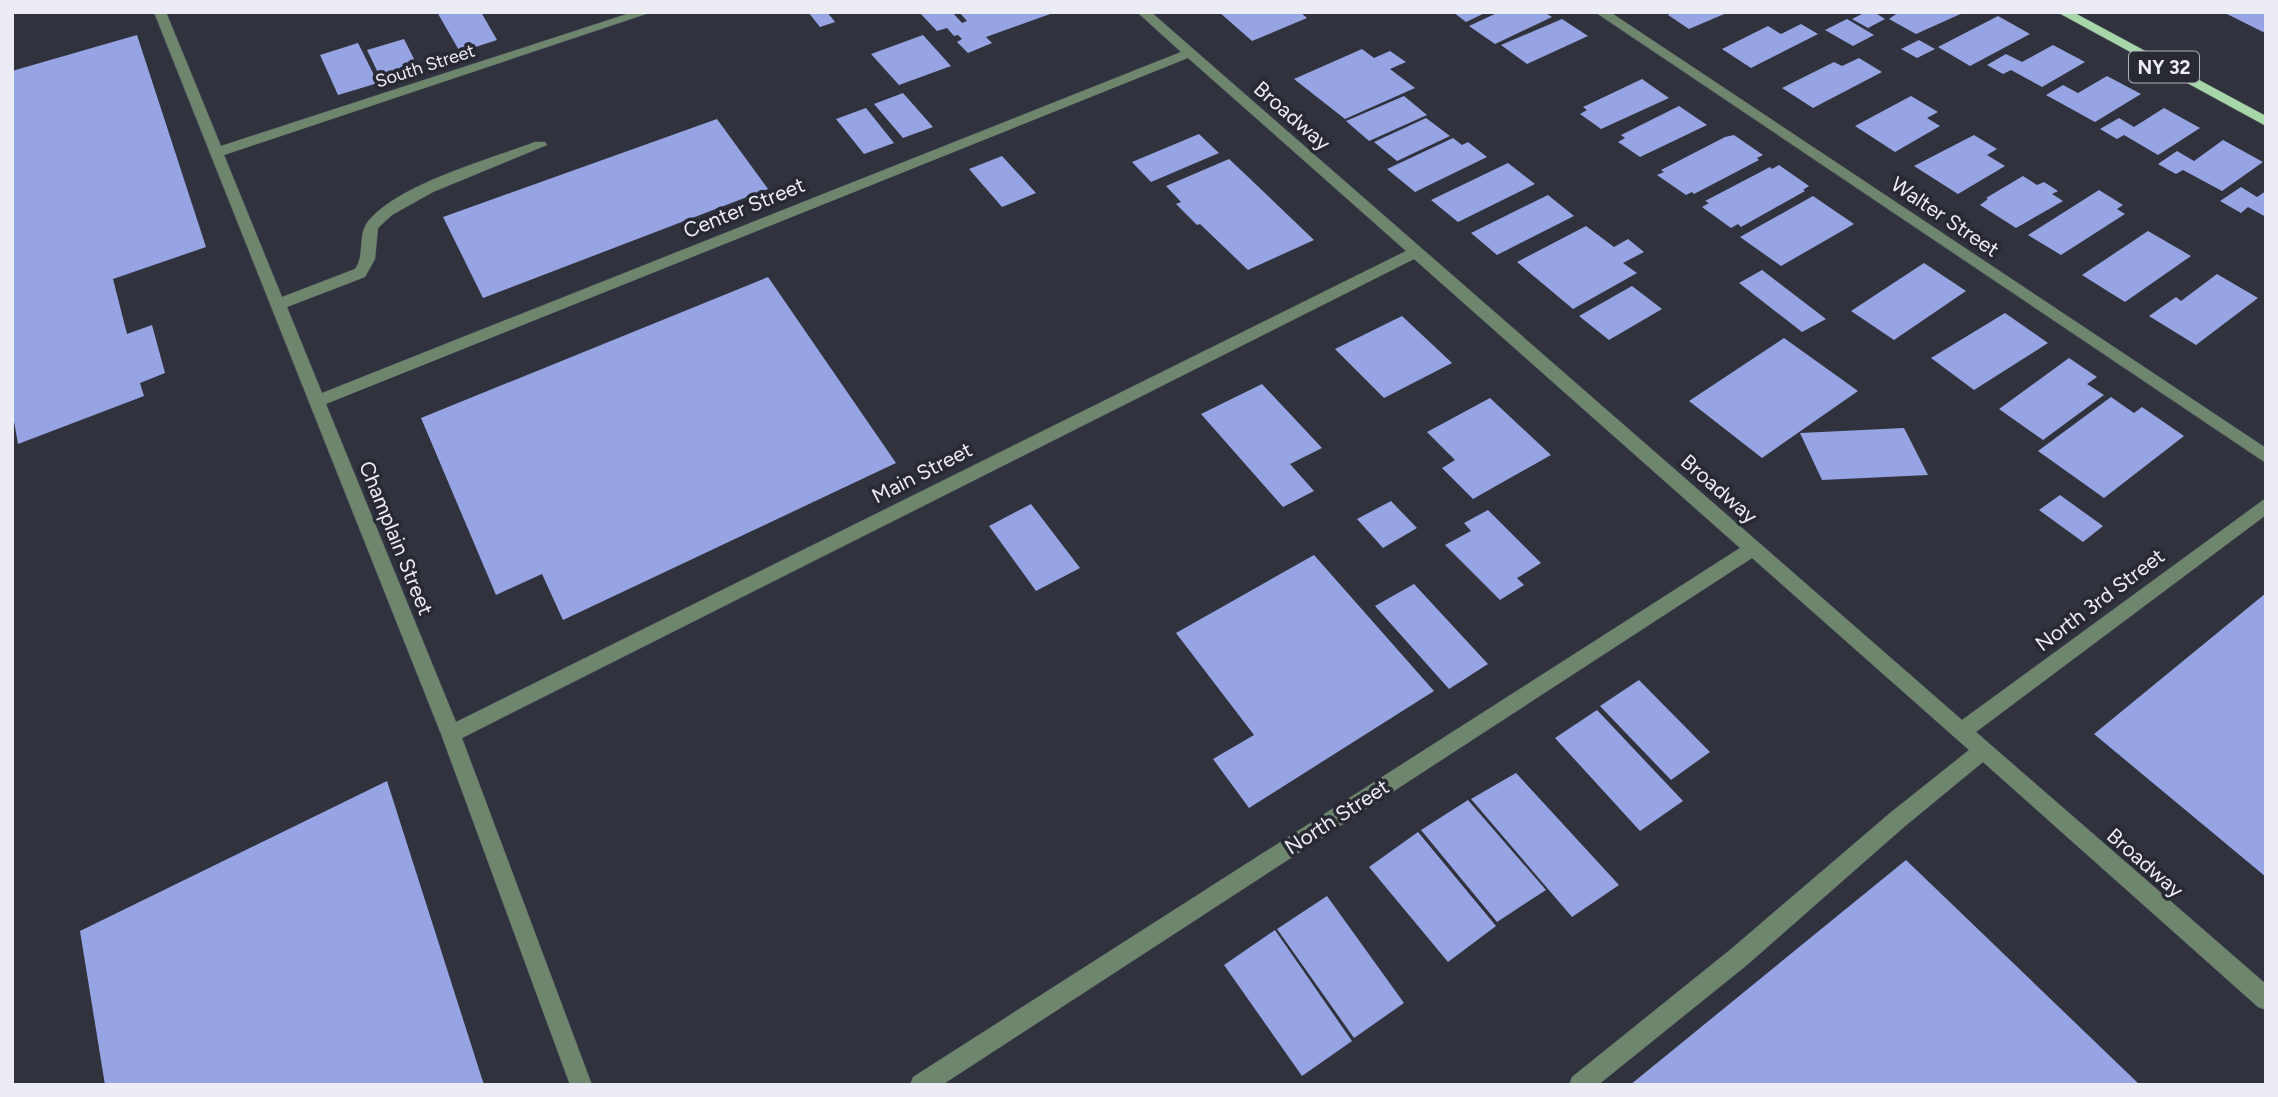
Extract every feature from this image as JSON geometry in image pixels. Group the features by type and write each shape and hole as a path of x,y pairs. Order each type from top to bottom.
{"main road":[{"name":"NY 32","path":"2063,12 2266,122"}],"street":[{"name":"Champlain Street","path":"160,12 451,734 581,1085"},
{"name":"South Street","path":"215,153 646,12"},
{"name":"Broadway","path":"1143,12 1187,54 2266,999"},
{"name":"Walter Street","path":"1601,12 2266,457"},
{"name":"Center Street","path":"316,402 1187,54"},
{"path":"277,305 360,273 371,252 368,232 373,223 410,198 540,145"},
{"name":"Main Street","path":"451,734 1414,253"},
{"name":"North 3rd Street","path":"1961,732 2266,505"},
{"name":"North Street","path":"921,1085 1752,549"},
{"path":"1580,1085 1739,957 1896,820 1982,751"}],"building":[{"path":"437,12 481,12 497,40 460,52"},
{"path":"808,12 827,12 835,22 820,27"},
{"path":"919,12 952,12 962,23 967,21 959,12 1053,13 986,37 992,43 968,53 957,42 962,39 958,35 954,36 947,28 937,31"},
{"path":"1219,12 1300,12 1307,18 1252,41"},
{"path":"1453,12 1487,12 1466,22"},
{"path":"1499,12 1544,12 1552,17 1495,44 1469,26"},
{"path":"1673,12 1729,12 1689,29 1668,15"},
{"path":"1866,12 1874,12 1885,19 1868,28 1852,19"},
{"path":"1899,12 1965,12 1916,34 1889,19"},
{"path":"2223,12 2266,12 2266,31 2263,32"},
{"path":"1998,16 2030,34 1970,66 1938,47"},
{"path":"1562,19 1588,36 1527,64 1501,45"},
{"path":"1847,19 1874,35 1853,46 1825,30"},
{"path":"1801,24 1818,34 1751,68 1722,49 1768,26 1781,34"},
{"path":"137,35 206,247 113,279 127,334 152,325 165,373 140,383 144,396 18,444 12,410 12,71"},
{"path":"923,35 951,66 899,85 871,54"},
{"path":"404,39 419,69 382,81 367,50"},
{"path":"1919,40 1935,49 1917,58 1901,49"},
{"path":"358,43 378,83 338,95 320,55"},
{"path":"2053,45 2085,62 2042,87 2011,70 2003,74 1987,65 2006,54 2022,62"},
{"path":"1362,49 1374,58 1390,51 1406,62 1390,69 1415,88 1345,119 1294,79"},
{"path":"1859,58 1882,72 1813,108 1782,88 1834,62 1842,66"},
{"path":"2107,76 2141,94 2095,122 2046,95 2063,85 2078,93"},
{"path":"1642,79 1669,98 1601,129 1580,114 1587,110 1583,107"},
{"path":"903,93 933,127 903,138 874,104"},
{"path":"1404,96 1427,115 1369,141 1346,121"},
{"path":"1911,96 1938,112 1927,118 1940,126 1895,152 1855,126"},
{"path":"1679,106 1707,125 1640,157 1618,142 1625,138 1621,135"},
{"path":"866,108 894,143 864,154 836,119"},
{"path":"2164,108 2200,128 2158,155 2124,135 2117,139 2100,129 2119,118 2134,127"},
{"path":"1426,118 1450,136 1397,161 1374,142"},
{"path":"717,119 768,189 483,298 443,217"},
{"path":"1199,134 1219,153 1151,182 1132,162"},
{"path":"1734,135 1763,155 1757,158 1759,160 1694,194 1692,192 1686,195 1657,175 1664,172 1661,170"},
{"path":"1974,135 1997,149 1987,155 2005,166 1958,194 1914,166"},
{"path":"1453,138 1462,145 1468,142 1487,157 1415,192 1387,169"},
{"path":"2223,140 2263,162 2222,191 2183,170 2176,174 2158,164 2177,151 2194,161"},
{"path":"1002,156 1036,193 1002,207 969,169"},
{"path":"1229,159 1314,240 1248,270 1200,224 1197,225 1176,204 1181,202 1166,186"},
{"path":"1508,163 1535,184 1458,222 1431,200"},
{"path":"1779,165 1809,186 1803,190 1805,191 1741,227 1738,224 1731,228 1702,207 1709,203 1705,201 1770,167 1772,169"},
{"path":"2023,176 2037,185 2044,182 2058,191 2052,194 2063,201 2016,228 1980,205 1988,199 1986,198"},
{"path":"2241,187 2257,197 2266,191 2266,217 2248,207 2241,213 2220,201"},
{"path":"2099,190 2123,205 2117,209 2125,214 2061,255 2028,235"},
{"path":"1548,195 1574,216 1497,255 1471,233"},
{"path":"1813,196 1854,224 1781,266 1740,237"},
{"path":"1586,226 1614,247 1628,239 1644,252 1623,263 1637,273 1573,309 1517,262"},
{"path":"2148,231 2191,256 2125,302 2082,275"},
{"path":"1924,263 1966,291 1894,340 1851,311"},
{"path":"1762,270 1826,319 1802,332 1739,283"},
{"path":"2217,274 2258,298 2196,345 2149,316 2176,297 2181,301"},
{"path":"768,277 896,463 563,620 542,574 496,595 421,418"},
{"path":"1632,286 1662,309 1609,340 1579,316"},
{"path":"2005,313 2048,343 1974,390 1931,358"},
{"path":"1402,316 1452,363 1384,398 1335,349"},
{"path":"1784,338 1858,391 1762,458 1689,401"},
{"path":"2069,358 2097,377 2087,384 2104,395 2043,440 1999,409"},
{"path":"1262,384 1322,448 1290,464 1314,491 1283,507 1201,414"},
{"path":"2111,397 2134,413 2142,407 2184,436 2104,498 2038,451"},
{"path":"1490,398 1551,455 1473,499 1442,468 1455,460 1427,432"},
{"path":"1904,428 1928,475 1822,480 1800,433"},
{"path":"2060,495 2103,526 2083,542 2039,510"},
{"path":"1391,501 1417,528 1383,548 1357,519"},
{"path":"1031,504 1080,568 1036,591 989,526"},
{"path":"1488,510 1541,563 1517,578 1524,585 1500,600 1445,545 1471,531 1464,523"},
{"path":"1314,555 1434,691 1249,808 1213,759 1254,735 1176,633"},
{"path":"1414,584 1488,664 1449,689 1375,606"},
{"path":"2266,593 2266,877 2094,734"},
{"path":"1639,680 1710,752 1671,780 1600,706"},
{"path":"1597,710 1683,801 1640,831 1555,738"},
{"path":"1516,773 1619,885 1572,917 1471,799"},
{"path":"387,781 484,1085 105,1085 80,931"},
{"path":"1468,800 1546,890 1497,922 1421,830"},
{"path":"1418,832 1496,926 1448,962 1369,867"},
{"path":"1906,860 2140,1085 1630,1085"},
{"path":"1327,896 1404,1003 1354,1038 1277,929"},
{"path":"1275,930 1352,1041 1302,1076 1224,965"}]}
